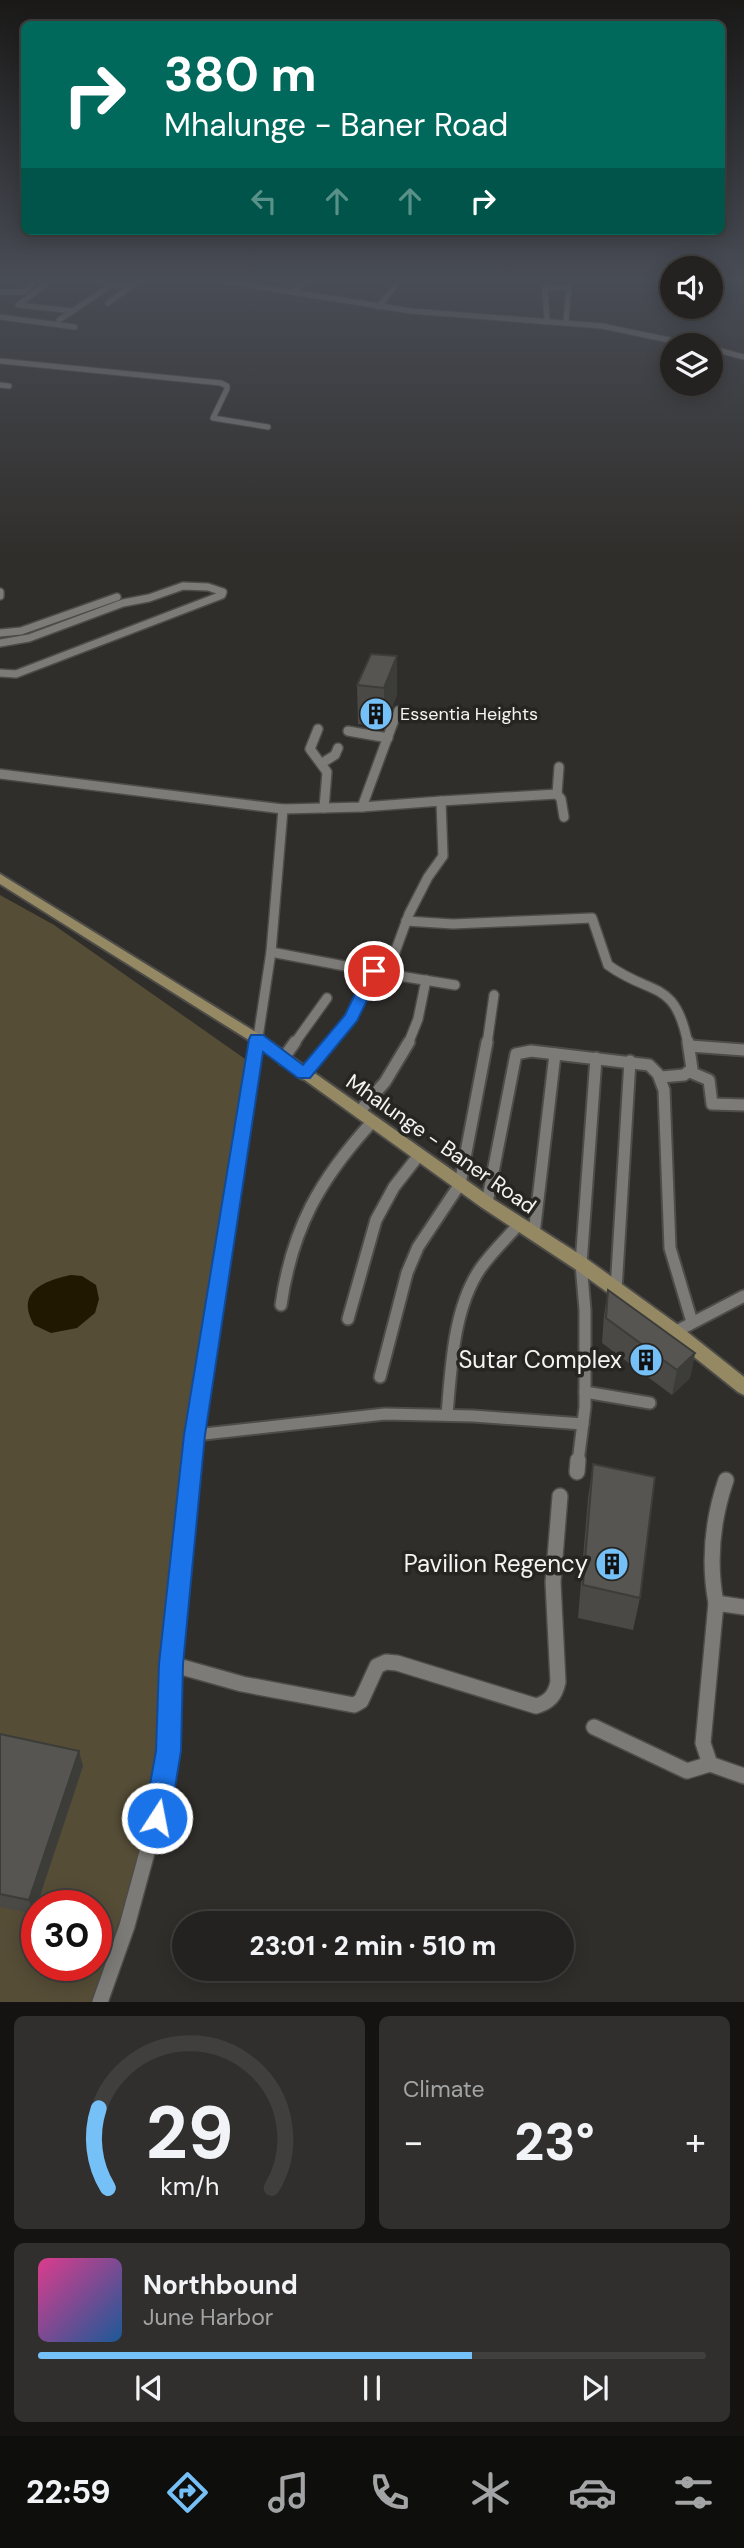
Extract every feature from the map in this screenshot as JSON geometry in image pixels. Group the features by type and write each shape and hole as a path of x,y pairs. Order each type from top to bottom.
{"main road":[{"name":"Mhalunge - Baner Road","path":"0,878 257,1039 487,1203 581,1264 675,1332 744,1387"}],"street":[{"path":"105,371 221,383 227,386 227,389 214,418 268,426"},
{"path":"0,385 9,386"},
{"path":"0,643 29,638 123,603 135,603 167,590 205,583 223,592 222,595 16,674 0,673"},
{"path":"0,634 21,631 117,597"},
{"path":"362,807 398,710"},
{"path":"318,729 310,749 327,772 324,808"},
{"path":"348,731 388,738"},
{"path":"322,763 335,755 338,748"},
{"path":"559,767 557,794 561,799 564,817"},
{"path":"0,774 283,809 492,800 557,794"},
{"path":"387,974 406,921 428,877 443,856 441,801"},
{"path":"100,2002 127,1926 162,1797 168,1751 171,1664 195,1435 271,952 283,809"},
{"path":"406,921 453,924 592,918 608,965 670,996 690,1046 690,1072"},
{"path":"271,952 455,985"},
{"path":"304,1074 352,1017 374,971"},
{"path":"359,1112 396,1069 409,1045 422,1011 426,980"},
{"path":"380,1377 407,1273 418,1247 460,1184 488,1045 494,995"},
{"path":"283,1059 327,998"},
{"path":"690,1046 744,1049"},
{"path":"487,1203 513,1059 522,1051 630,1061 654,1067 661,1077 664,1090 670,1248 692,1322"},
{"path":"534,1234 555,1054"},
{"path":"577,1472 584,1392 581,1264 596,1058"},
{"path":"616,1290 630,1061"},
{"path":"661,1077 690,1072 709,1080 712,1104 744,1105"},
{"path":"281,1305 284,1272 293,1238 337,1161 372,1122"},
{"path":"348,1320 376,1220 394,1187 419,1155"},
{"path":"447,1415 454,1356 471,1288 478,1270 519,1224"},
{"path":"675,1332 744,1296"},
{"path":"584,1392 650,1403"},
{"path":"195,1435 385,1414 447,1415 583,1424"},
{"path":"710,1764 703,1743 716,1603 710,1563 717,1502 726,1480"},
{"path":"171,1664 242,1684 354,1705 360,1701 377,1666 386,1662 397,1662 536,1706 547,1703 555,1696 558,1682 553,1582 560,1496"},
{"path":"716,1603 744,1606"},
{"path":"594,1727 687,1771 710,1764 744,1776"}],"shaded area":[{"path":"0,895 54,925 248,1061 192,1395 168,1768 164,1792 112,1942 112,1890 21,1890 21,1981 98,1981 91,2002 0,2002"},
{"path":"71,1275 82,1276 96,1285 99,1299 95,1313 77,1328 51,1333 34,1325 29,1314 30,1296 42,1285"}],"building":[{"path":"371,654 397,656 384,688 357,685"},
{"path":"608,1290 695,1353 677,1370 606,1318"},
{"name":"Pavilion Regency","path":"593,1464 655,1477 640,1598 583,1585"},
{"path":"0,1734 79,1751 32,1890 21,1890 21,1898 0,1894"}],"place":[{"name":"Essentia Heights","path":"376,714"},
{"name":"Sutar Complex","path":"646,1360"},
{"name":"Pavilion Regency","path":"612,1564"}],"route":[{"path":"157,1818 168,1751 171,1664 195,1435 257,1039 304,1074 352,1017 374,971"}]}
